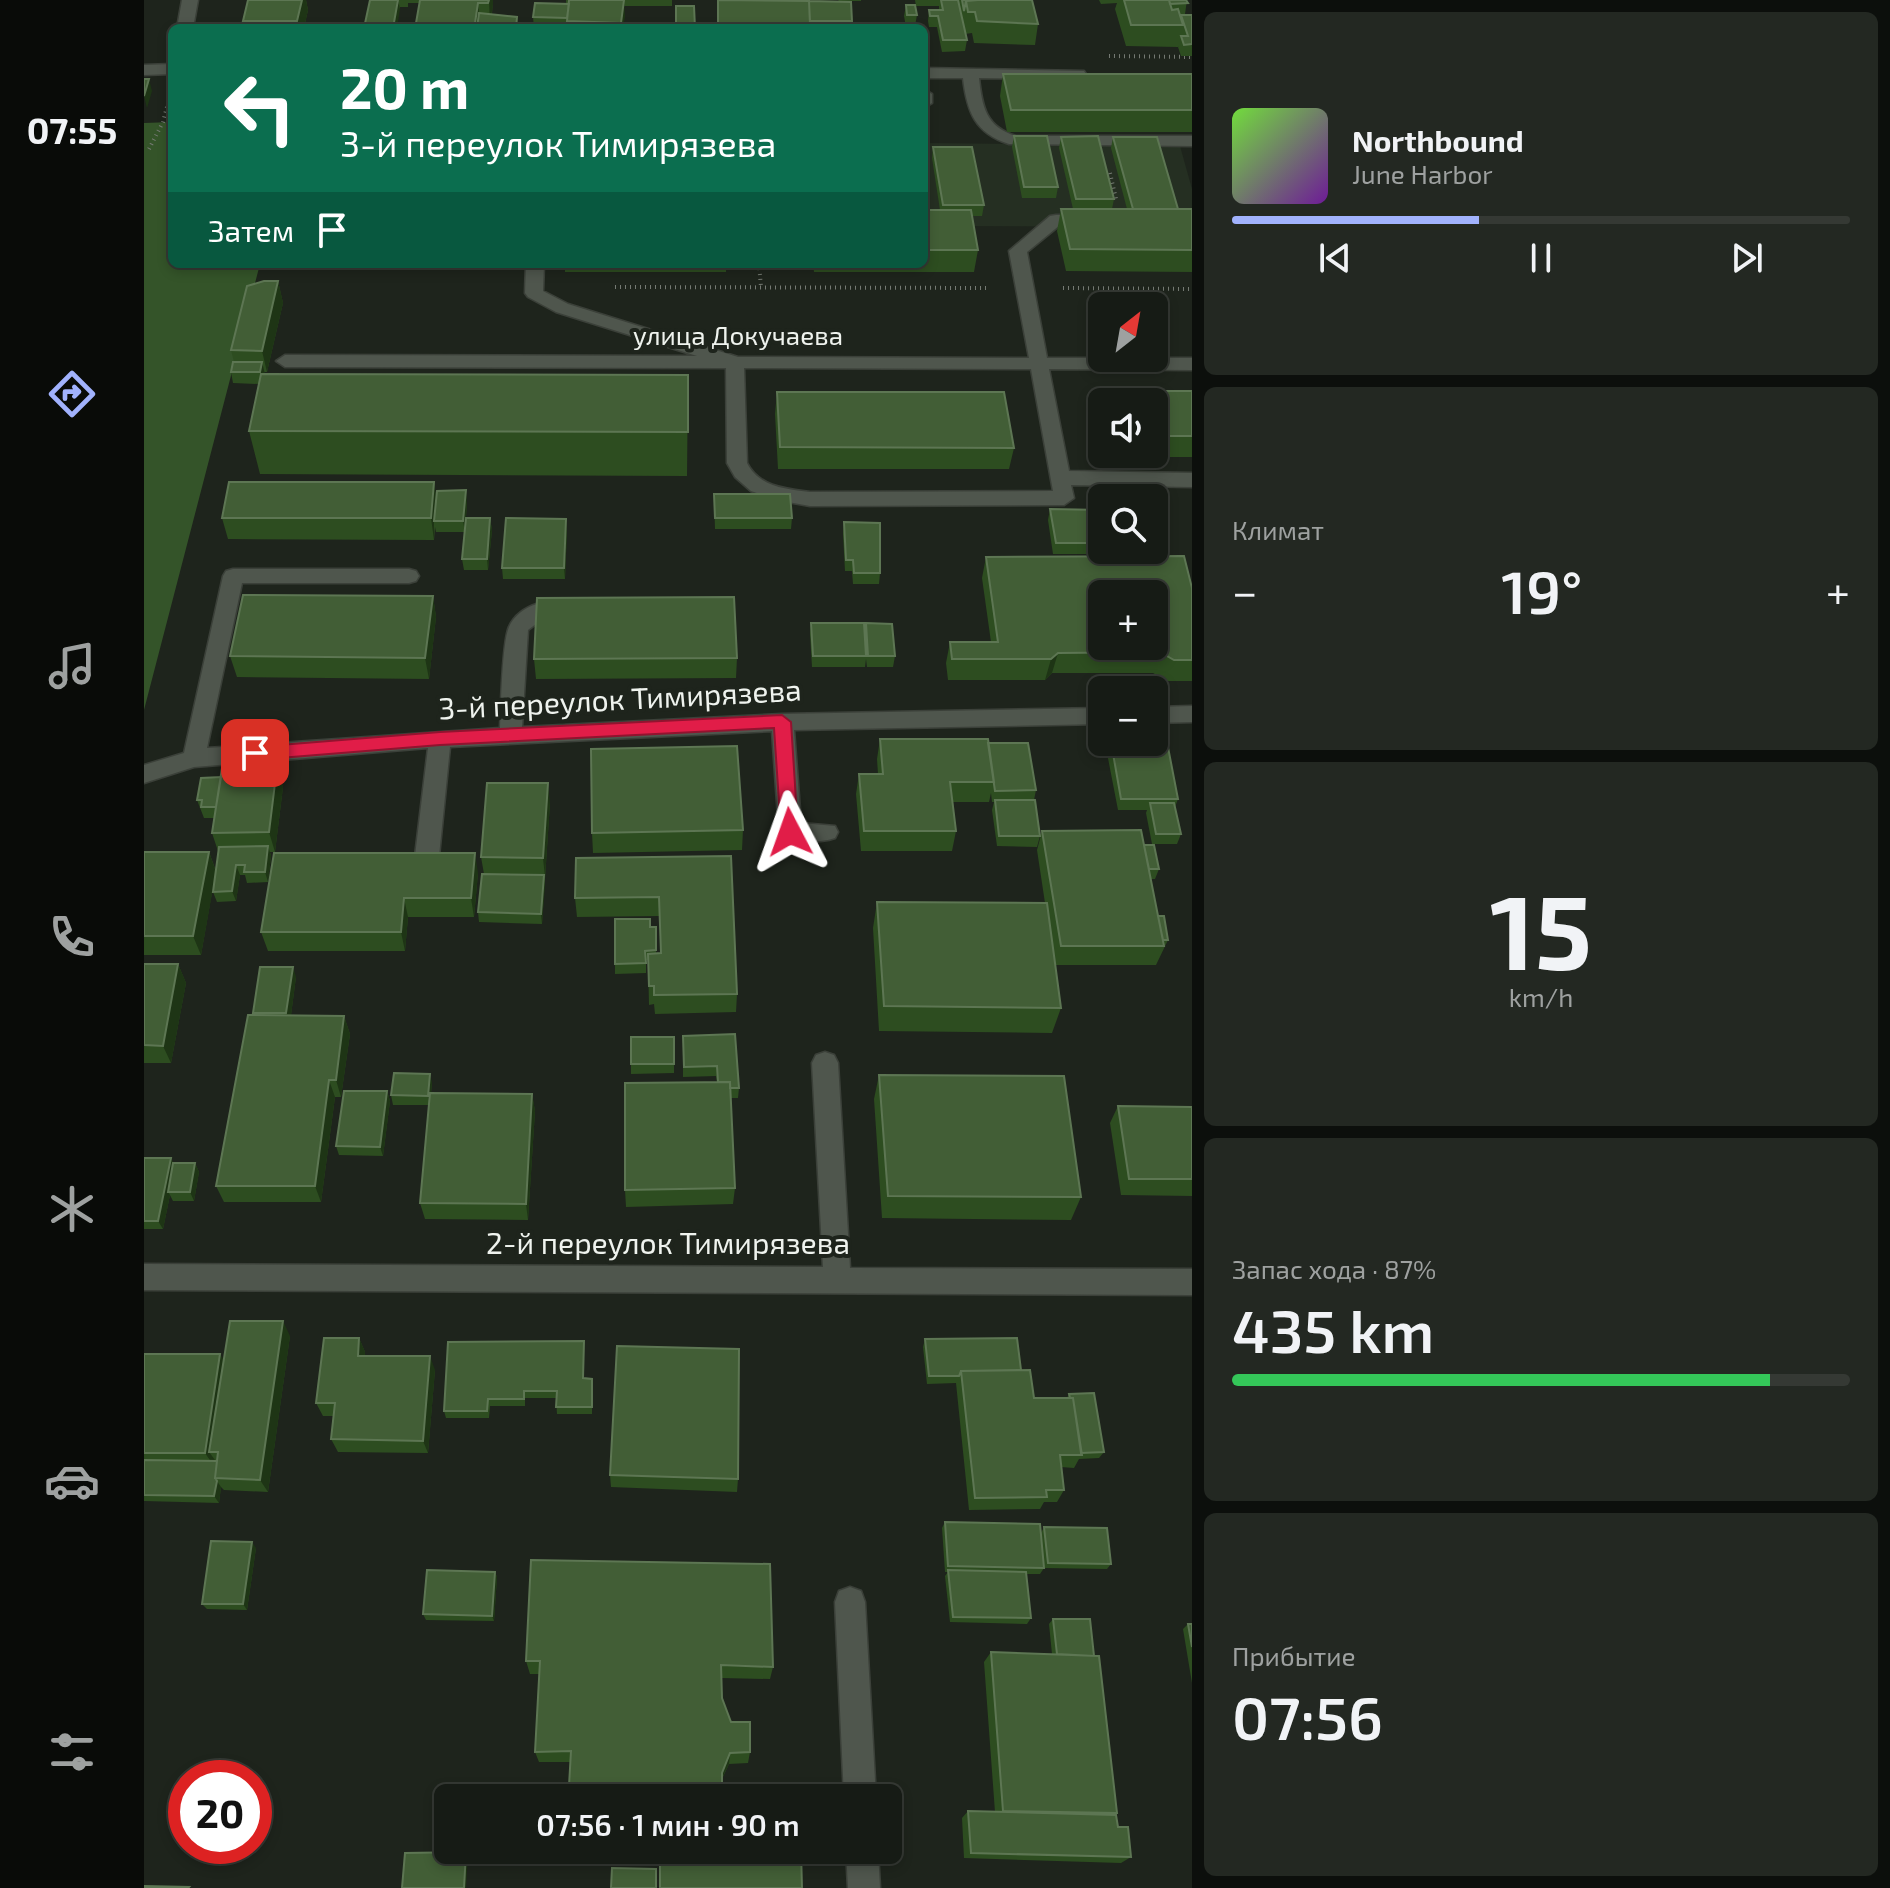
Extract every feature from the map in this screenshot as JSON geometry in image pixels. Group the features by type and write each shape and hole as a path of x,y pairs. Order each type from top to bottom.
{"street":[{"path":"186,24 190,0"},
{"path":"144,70 168,69"},
{"path":"928,73 1097,74"},
{"path":"970,73 975,111 990,132 1015,141 1192,141"},
{"path":"535,268 534,293 562,308 735,362 737,463 743,477 760,488 783,496 810,499 1064,498 1018,251 1056,220 1121,220"},
{"name":"улица Докучаева","path":"285,361 1192,364"},
{"path":"1061,478 1192,480"},
{"path":"194,758 233,576 409,576"},
{"path":"510,736 518,629 526,617 541,609 593,607"},
{"path":"1168,715 1192,714"},
{"name":"3-й переулок Тимирязева","path":"144,774 194,758 440,739 782,722 1088,716"},
{"path":"782,722 790,832 827,832"},
{"path":"427,856 440,739"},
{"path":"825,1063 837,1278"},
{"name":"2-й переулок Тимирязева","path":"144,1277 1192,1282"},
{"path":"850,1602 859,1784"},
{"path":"863,1864 864,1888"}],"path":[{"path":"149,149 163,122 168,102"},
{"path":"1103,141 1121,220"},
{"path":"759,268 761,287"},
{"path":"610,287 1192,289"}],"shaded area":[{"path":"928,143 1180,146 1192,189 1192,227 928,226"}],"green space":[{"path":"168,122 168,268 259,268 144,710 144,123"}],"building":[{"path":"248,0 302,0 297,21 243,21"},
{"path":"370,0 398,0 394,24 365,24"},
{"path":"420,0 489,0 488,3 478,3 475,23 416,23"},
{"path":"569,0 624,0 621,23 567,21"},
{"path":"718,0 809,1 810,24 718,24"},
{"path":"941,0 958,0 967,40 943,40 938,16 930,16 929,10 943,10"},
{"path":"1032,0 1038,24 977,21 975,12 968,12 966,1"},
{"path":"1124,0 1169,0 1172,10 1178,9 1183,25 1131,25"},
{"path":"1169,0 1186,0 1188,3 1170,4"},
{"path":"809,1 851,2 852,21 810,21"},
{"path":"535,3 569,4 567,18 533,17"},
{"path":"906,5 915,5 917,15 907,15"},
{"path":"676,6 694,6 695,24 676,24"},
{"path":"479,13 517,17 516,24 478,24"},
{"path":"1181,15 1192,15 1192,44 1184,45 1181,36 1188,36"},
{"path":"1003,74 1192,74 1192,110 1011,110"},
{"path":"144,79 149,79 144,96"},
{"path":"1014,136 1047,136 1058,187 1024,187"},
{"path":"1098,136 1114,199 1076,199 1061,137"},
{"path":"1113,137 1157,137 1178,209 1133,209"},
{"path":"933,147 972,147 984,205 943,205"},
{"path":"1061,209 1192,209 1192,250 1070,249"},
{"path":"928,210 971,210 978,250 928,250"},
{"path":"278,281 262,351 231,350 247,286"},
{"path":"233,362 262,362 260,372 231,372"},
{"path":"261,374 688,375 688,432 249,431"},
{"path":"1168,391 1192,391 1192,436 1168,436"},
{"path":"777,392 1004,392 1014,448 780,447"},
{"path":"229,482 434,482 431,518 222,518"},
{"path":"466,490 463,521 434,521 437,491"},
{"path":"714,494 790,494 792,518 715,518"},
{"path":"1050,509 1088,510 1088,543 1056,543"},
{"path":"466,518 490,518 487,559 462,559"},
{"path":"506,518 566,519 564,568 502,568"},
{"path":"844,522 880,523 880,573 854,573 853,560 846,560"},
{"path":"1088,556 1088,564 1168,564 1168,556 1184,556 1192,588 1192,660 1174,660 1168,657 1168,580 1088,580 1088,653 1058,653 1051,659 952,659 950,642 998,642 986,557"},
{"path":"243,595 433,596 425,658 230,656"},
{"path":"734,597 737,658 534,659 537,598"},
{"path":"811,623 864,623 866,656 813,656"},
{"path":"866,623 892,624 895,656 868,656"},
{"path":"880,739 988,739 994,782 950,782 956,831 864,831 859,774 883,774"},
{"path":"988,743 1028,743 1036,790 995,791"},
{"path":"737,746 743,830 592,833 591,749"},
{"path":"1168,747 1178,799 1121,799 1113,756 1168,756"},
{"path":"277,767 269,832 212,833 222,768"},
{"path":"221,777 216,807 201,807 202,800 197,800 201,778"},
{"path":"487,783 548,783 543,858 481,857"},
{"path":"995,800 1035,800 1040,836 999,836"},
{"path":"1150,803 1174,803 1181,834 1156,834"},
{"path":"1141,830 1164,946 1061,946 1042,831"},
{"path":"1144,845 1154,845 1159,869 1149,869"},
{"path":"268,846 265,872 244,872 245,865 236,865 232,891 213,892 219,847"},
{"path":"144,852 209,852 193,936 144,936"},
{"path":"274,853 475,853 471,898 404,898 401,932 261,932"},
{"path":"731,856 737,994 654,995 654,986 649,986 648,954 661,953 659,897 575,898 576,858"},
{"path":"482,874 544,875 541,914 478,912"},
{"path":"877,902 1047,903 1061,1008 884,1006"},
{"path":"1158,916 1164,916 1168,940 1163,940"},
{"path":"615,919 650,919 650,927 656,927 656,950 645,951 646,963 615,964"},
{"path":"144,964 178,964 163,1046 144,1045"},
{"path":"260,967 293,967 286,1013 253,1013"},
{"path":"248,1015 344,1016 336,1080 329,1080 315,1186 216,1186"},
{"path":"735,1034 739,1088 730,1088 730,1082 718,1082 717,1066 684,1067 683,1036"},
{"path":"631,1037 674,1037 674,1064 631,1064"},
{"path":"394,1073 430,1074 428,1096 391,1095"},
{"path":"879,1075 1064,1076 1081,1197 888,1196"},
{"path":"730,1082 735,1188 625,1190 625,1083"},
{"path":"344,1091 387,1091 380,1147 336,1146"},
{"path":"430,1093 532,1094 526,1204 420,1203"},
{"path":"1118,1106 1192,1107 1192,1179 1129,1179"},
{"path":"144,1158 171,1158 158,1221 144,1221"},
{"path":"173,1163 195,1163 190,1192 168,1192"},
{"path":"230,1321 283,1321 260,1480 215,1478 218,1452 209,1452"},
{"path":"324,1338 359,1338 358,1356 430,1356 423,1441 331,1439 335,1403 316,1403"},
{"path":"1017,1338 1021,1370 961,1371 959,1376 929,1376 925,1339"},
{"path":"584,1341 583,1378 592,1379 592,1407 556,1407 557,1391 524,1391 524,1399 488,1399 487,1411 444,1411 448,1342"},
{"path":"617,1346 739,1349 738,1479 610,1475"},
{"path":"144,1354 220,1354 205,1453 144,1453"},
{"path":"1030,1370 1034,1398 1073,1398 1082,1455 1060,1455 1064,1490 1046,1490 1047,1497 975,1498 961,1371"},
{"path":"1094,1393 1104,1452 1081,1453 1073,1398 1069,1394"},
{"path":"144,1460 217,1461 214,1496 144,1495"},
{"path":"945,1522 1040,1524 1044,1568 948,1566"},
{"path":"1044,1527 1107,1528 1111,1564 1048,1563"},
{"path":"211,1541 252,1542 243,1604 202,1604"},
{"path":"531,1560 770,1564 773,1667 721,1665 722,1698 731,1722 750,1722 750,1752 730,1753 722,1773 722,1784 569,1784 571,1751 535,1752 540,1661 526,1661"},
{"path":"427,1570 495,1572 492,1616 423,1614"},
{"path":"948,1570 1026,1572 1031,1618 953,1617"},
{"path":"1053,1619 1090,1619 1094,1656 1057,1654"},
{"path":"1188,1624 1192,1624 1192,1647"},
{"path":"991,1652 1099,1656 1117,1813 1003,1811"},
{"path":"968,1811 1116,1815 1118,1827 1128,1827 1131,1857 971,1853"},
{"path":"405,1853 434,1853 434,1864 465,1864 464,1888 402,1888"},
{"path":"660,1864 801,1864 802,1888 660,1888"},
{"path":"612,1868 656,1869 656,1888 611,1888"},
{"path":"144,1886 189,1887 144,1888"}],"route":[{"path":"255,753 440,739 782,722 790,832"}]}
